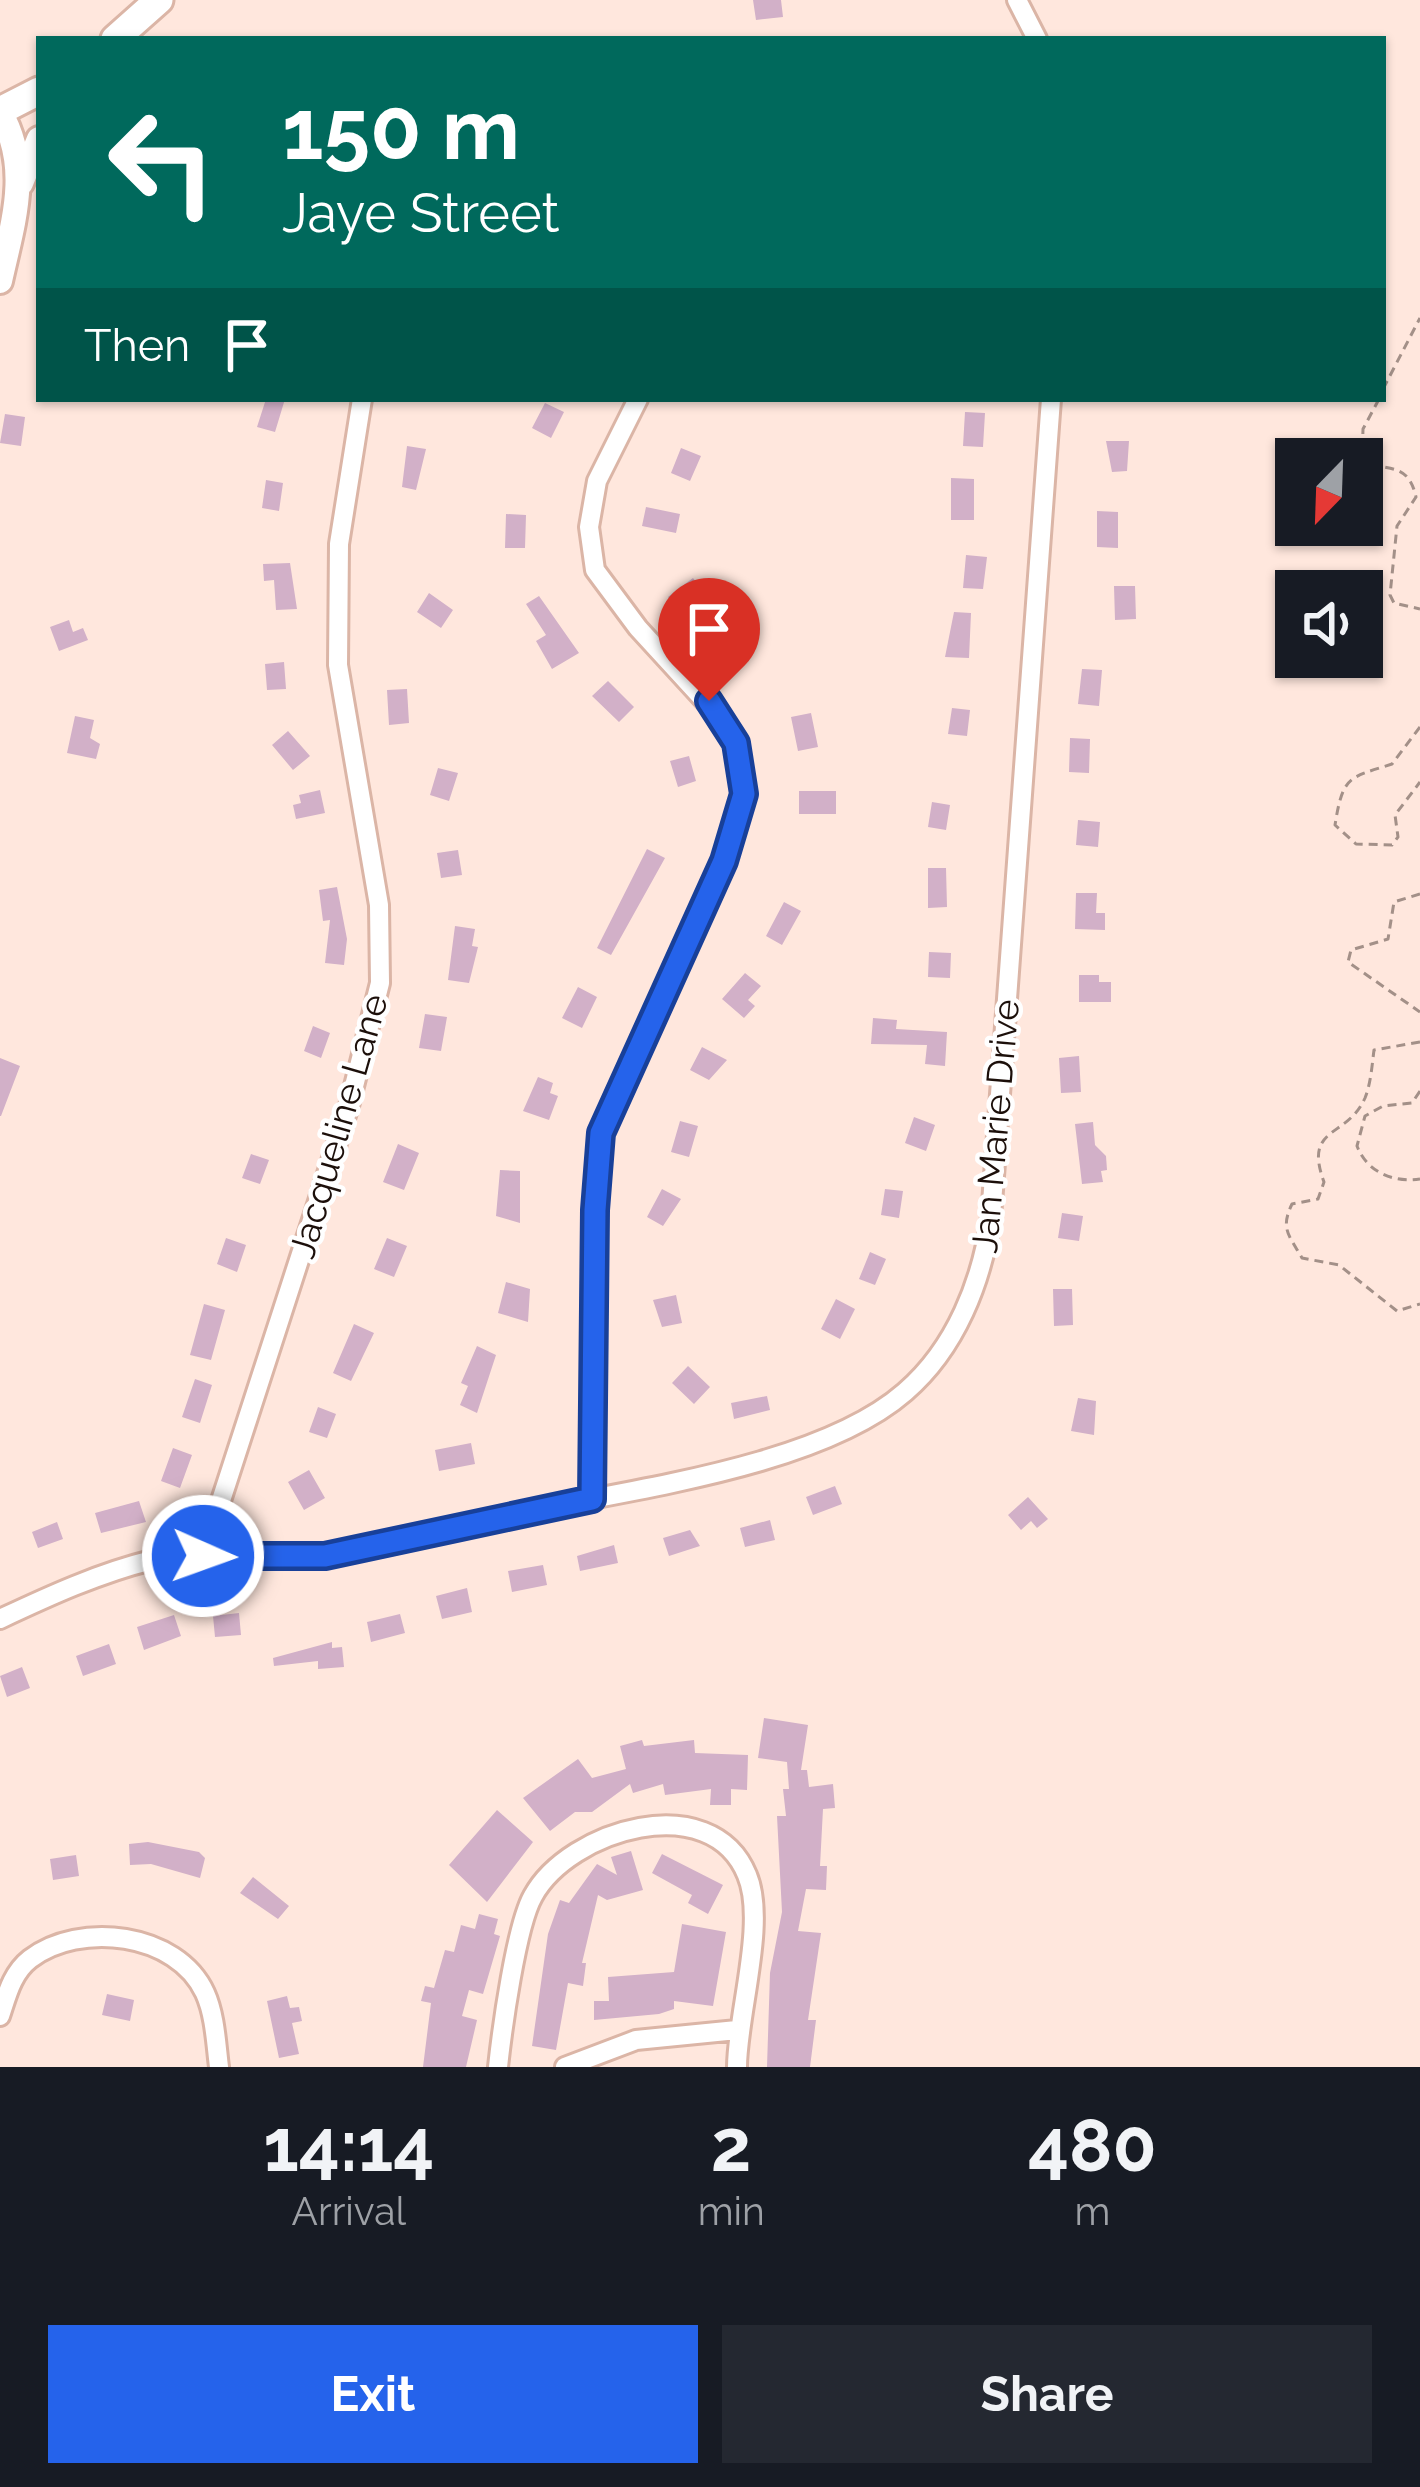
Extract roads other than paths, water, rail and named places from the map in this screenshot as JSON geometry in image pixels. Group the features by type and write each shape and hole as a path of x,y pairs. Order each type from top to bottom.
{"main road":[{"path":"118,36 159,0"},
{"path":"0,111 36,93"}],"street":[{"path":"1017,0 1035,36"},
{"path":"0,111 15,146 20,185"},
{"path":"0,281 20,185 36,146"},
{"path":"0,154 20,185"},
{"name":"Jacqueline Lane","path":"203,1556 349,1106 380,983 379,905 338,665 341,527 362,402"},
{"path":"592,1499 595,1210 601,1133 724,861 744,794 736,743 725,723 638,628 595,570 590,527 597,481 636,402"},
{"name":"Jan Marie Drive","path":"0,1619 72,1586 154,1560 325,1556 760,1461 854,1426 907,1391 945,1343 970,1299 985,1258 998,1141 1051,402"},
{"path":"499,2067 532,1897 568,1858 595,1842 657,1826 683,1826 714,1839 735,1855 749,1878 752,1908 736,2030 736,2067"},
{"path":"0,2016 13,1977 55,1945 102,1937 134,1940 161,1949 204,1989 219,2067"},
{"path":"566,2067 636,2040 736,2030"}]}
